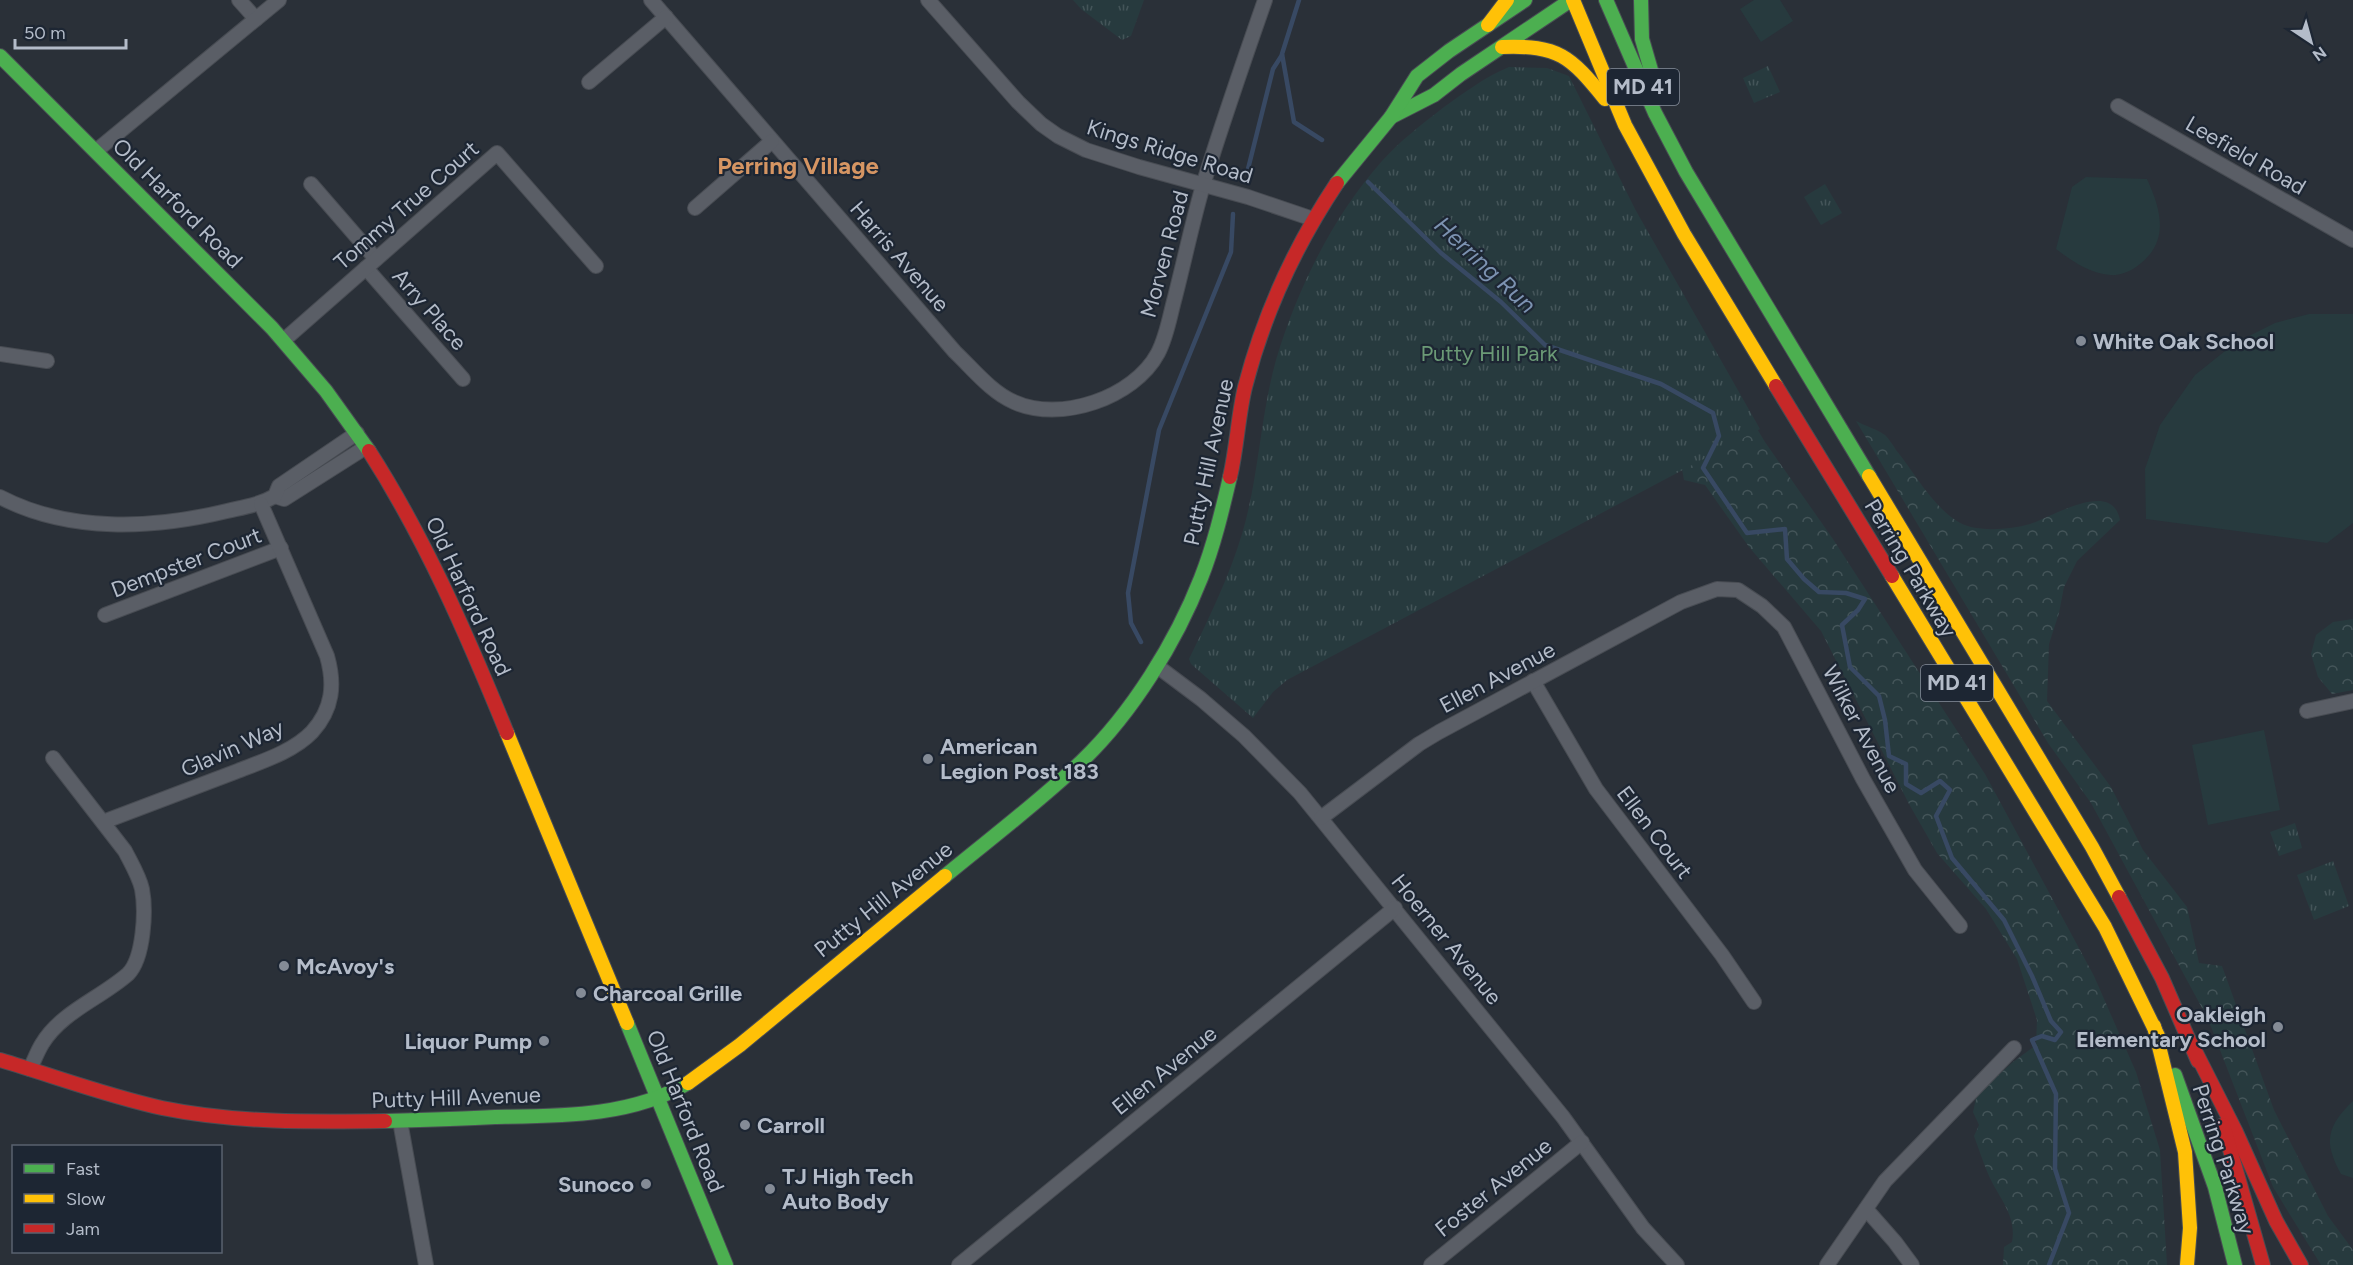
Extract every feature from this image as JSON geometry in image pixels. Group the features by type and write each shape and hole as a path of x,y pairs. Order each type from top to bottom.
{"main road":[{"path":"1488,25 1507,0"},
{"name":"Putty Hill Avenue","path":"0,1060 120,1096 187,1112 252,1118 400,1121 570,1114 630,1105 658,1098 720,1060 1058,783 1102,739 1157,666 1186,611 1210,555 1226,498 1245,388 1253,356 1277,289 1313,219 1343,173 1391,117 1417,76 1525,0"},
{"name":"Putty Hill Avenue","path":"1391,117 1434,95 1572,0"},
{"name":"Perring Parkway","path":"1572,0 1625,125 1684,234 2099,918 2154,1026 2198,1134 2216,1187 2235,1265"},
{"name":"Perring Parkway","path":"1606,0 1655,113 1686,172 2092,847 2162,978 2192,1045 2224,1128 2263,1265"},
{"path":"1641,0 1638,22 1641,42 1686,172"},
{"path":"1502,47 1542,47 1568,57 1581,69 1625,125"},
{"name":"Old Harford Road","path":"0,56 284,340 357,433 421,536 450,597 726,1265"},
{"path":"2154,1026 2185,1152 2190,1228 2187,1265"},
{"path":"2192,1045 2242,1146 2267,1206 2301,1265"}],"street":[{"path":"239,0 256,19"},
{"path":"96,151 279,0"},
{"name":"Harris Avenue","path":"651,0 955,352 999,393 1029,408 1046,410 1081,406 1109,396"},
{"name":"Kings Ridge Road","path":"928,0 1018,102 1041,124 1086,150 1313,219"},
{"name":"Morven Road","path":"1109,396 1136,378 1157,354 1170,318 1203,184 1265,0"},
{"path":"590,82 666,17"},
{"name":"Leefield Road","path":"2118,106 2353,240"},
{"path":"695,208 772,141"},
{"name":"Tommy True Court","path":"284,340 497,153 596,266"},
{"name":"Arry Place","path":"311,184 463,379"},
{"path":"0,354 47,362"},
{"path":"0,497 26,509 72,520 142,525 200,518 261,504 275,496 279,486 357,433"},
{"path":"275,496 284,499 366,447"},
{"name":"Glavin Way","path":"103,822 269,758 311,733 327,711 332,693 332,671 261,504"},
{"name":"Dempster Court","path":"105,615 281,548"},
{"name":"Wilker Avenue","path":"1704,593 1717,589 1738,591 1751,597 1784,627 1863,779 1915,870 1960,926"},
{"name":"Ellen Avenue","path":"1321,818 1419,744 1462,718 1682,602 1704,593"},
{"name":"Hoerner Avenue","path":"1157,666 1201,699 1244,736 1321,818 1582,1142 1643,1228 1677,1265"},
{"name":"Ellen Court","path":"1533,681 1596,789 1722,955 1754,1002"},
{"path":"2307,711 2353,701"},
{"path":"30,1069 42,1044 57,1026 129,973 139,955 141,941 142,889 125,851 53,758"},
{"name":"Ellen Avenue","path":"959,1265 1395,908"},
{"path":"1827,1265 1885,1181 2014,1048"},
{"path":"400,1121 426,1265"},
{"name":"Foster Avenue","path":"1431,1265 1582,1142"},
{"path":"1866,1209 1912,1265"}],"green space":[{"path":"1073,0 1144,0 1131,36 1122,40 1081,9"},
{"path":"1754,0 1780,0 1793,21 1761,42 1740,9"},
{"path":"1768,66 1780,92 1754,103 1743,78"},
{"name":"Putty Hill Park","path":"1509,67 1547,68 1569,76 1635,209 1760,429 1287,680 1273,692 1253,718 1191,664 1189,659 1225,582 1242,534 1276,360 1295,307 1318,254 1332,229 1364,182 1382,161 1419,126 1444,107 1483,80"},
{"path":"2086,177 2147,179 2159,215 2158,237 2147,258 2127,272 2113,275 2095,272 2056,249 2072,187"},
{"path":"1825,184 1842,213 1821,225 1804,197"},
{"path":"2309,314 2353,314 2353,523 2327,543 2146,519 2145,469 2160,425 2195,375 2235,343 2275,323"},
{"path":"1694,323 1765,442 1833,539 1985,774 2094,976 2136,1072 2160,1150 2167,1265 2003,1265 2004,1247 2012,1242 2012,1224 2010,1215 1987,1171 1974,1136 1979,1125 1973,1112 1977,1094 2036,1045 2037,1020 2017,959 1986,909 1937,853 1909,804 1821,631 1749,547 1705,485 1684,480 1681,464"},
{"path":"1856,421 1885,435 1938,505 1959,522 1971,527 1993,529 2023,526 2067,508 2094,501 2106,502 2115,508 2120,520 2077,561 2064,587 2049,644 2047,701 2111,787 2143,850 2187,907 2199,963 2222,966 2274,1110 2328,1216 2353,1250 2353,1265 2321,1265 2273,1187 2208,1019 2091,803 2048,743"},
{"path":"2353,619 2353,690 2332,694 2318,677 2311,654 2316,635 2333,622"},
{"path":"2264,730 2280,810 2208,825 2192,745"},
{"path":"2295,823 2302,848 2279,856 2270,832"},
{"path":"2333,861 2349,906 2314,920 2297,875"},
{"path":"2353,1101 2353,1178 2341,1174 2335,1163 2330,1135 2338,1118"}],"waterway":[{"name":"Herring Run","path":"1299,0 1282,54 1294,122 1322,140"},
{"path":"1247,173 1273,69 1282,55"},
{"name":"Herring Run","path":"1368,182 1441,253 1501,302 1545,345 1661,384 1713,413 1719,436 1703,468 1747,533 1785,529 1787,559 1804,579 1819,592 1846,593 1865,599 1858,610 1842,625 1850,667 1879,696 1885,720 1889,756 1906,764 1906,784 1921,793 1940,781 1950,790 1936,816 1952,858 2004,920 2051,1021 2061,1032 2055,1040 2042,1036 2032,1040 2056,1094 2055,1169 2069,1213 2049,1265"},
{"path":"1141,642 1131,623 1128,593 1159,430 1231,252 1233,214"}],"traffic: fast":[{"path":"1337,183 1391,117 1417,76 1449,51 1525,0"},
{"path":"1391,117 1434,95 1461,74 1571,0"},
{"path":"1606,0 1655,113 1686,172 1869,476"},
{"path":"1641,0 1642,39 1653,77"},
{"path":"0,56 272,328 326,391 369,451"},
{"path":"945,876 1066,776 1100,742 1135,699 1166,651 1191,602 1210,553 1230,477"},
{"path":"627,1023 726,1265"},
{"path":"2175,1075 2215,1187 2235,1265"},
{"path":"385,1121 569,1115 594,1112 643,1103 688,1083"}],"traffic: slow":[{"path":"1488,25 1507,0"},
{"path":"1573,0 1625,125 1684,234 1776,386"},
{"path":"1502,47 1537,48 1562,56 1582,72 1605,99"},
{"path":"1869,476 2092,847 2119,897"},
{"path":"1892,576 2105,927 2161,1042"},
{"path":"507,733 627,1023"},
{"path":"688,1083 740,1045 945,876"},
{"path":"2154,1026 2185,1152 2190,1228 2187,1265"}],"traffic: jam":[{"path":"1230,477 1245,387 1261,333 1294,256 1337,183"},
{"path":"1776,386 1892,576"},
{"path":"369,451 427,553 477,660 507,733"},
{"path":"2119,897 2162,978 2198,1061"},
{"path":"2192,1045 2236,1132 2276,1221 2301,1265"},
{"path":"0,1060 121,1098 190,1113 245,1119 385,1121"},
{"path":"2223,1125 2263,1265"}],"place":[{"name":"White Oak School","path":"2081,341"},
{"name":"American Legion Post 183","path":"928,759"},
{"name":"McAvoy's","path":"284,966"},
{"name":"Charcoal Grille","path":"581,993"},
{"name":"Oakleigh Elementary School","path":"2278,1027"},
{"name":"Liquor Pump","path":"544,1041"},
{"name":"Carroll","path":"745,1125"},
{"name":"Sunoco","path":"646,1184"},
{"name":"TJ High Tech Auto Body","path":"770,1189"}],"district":[{"name":"Perring Village","path":"798,166"}]}
